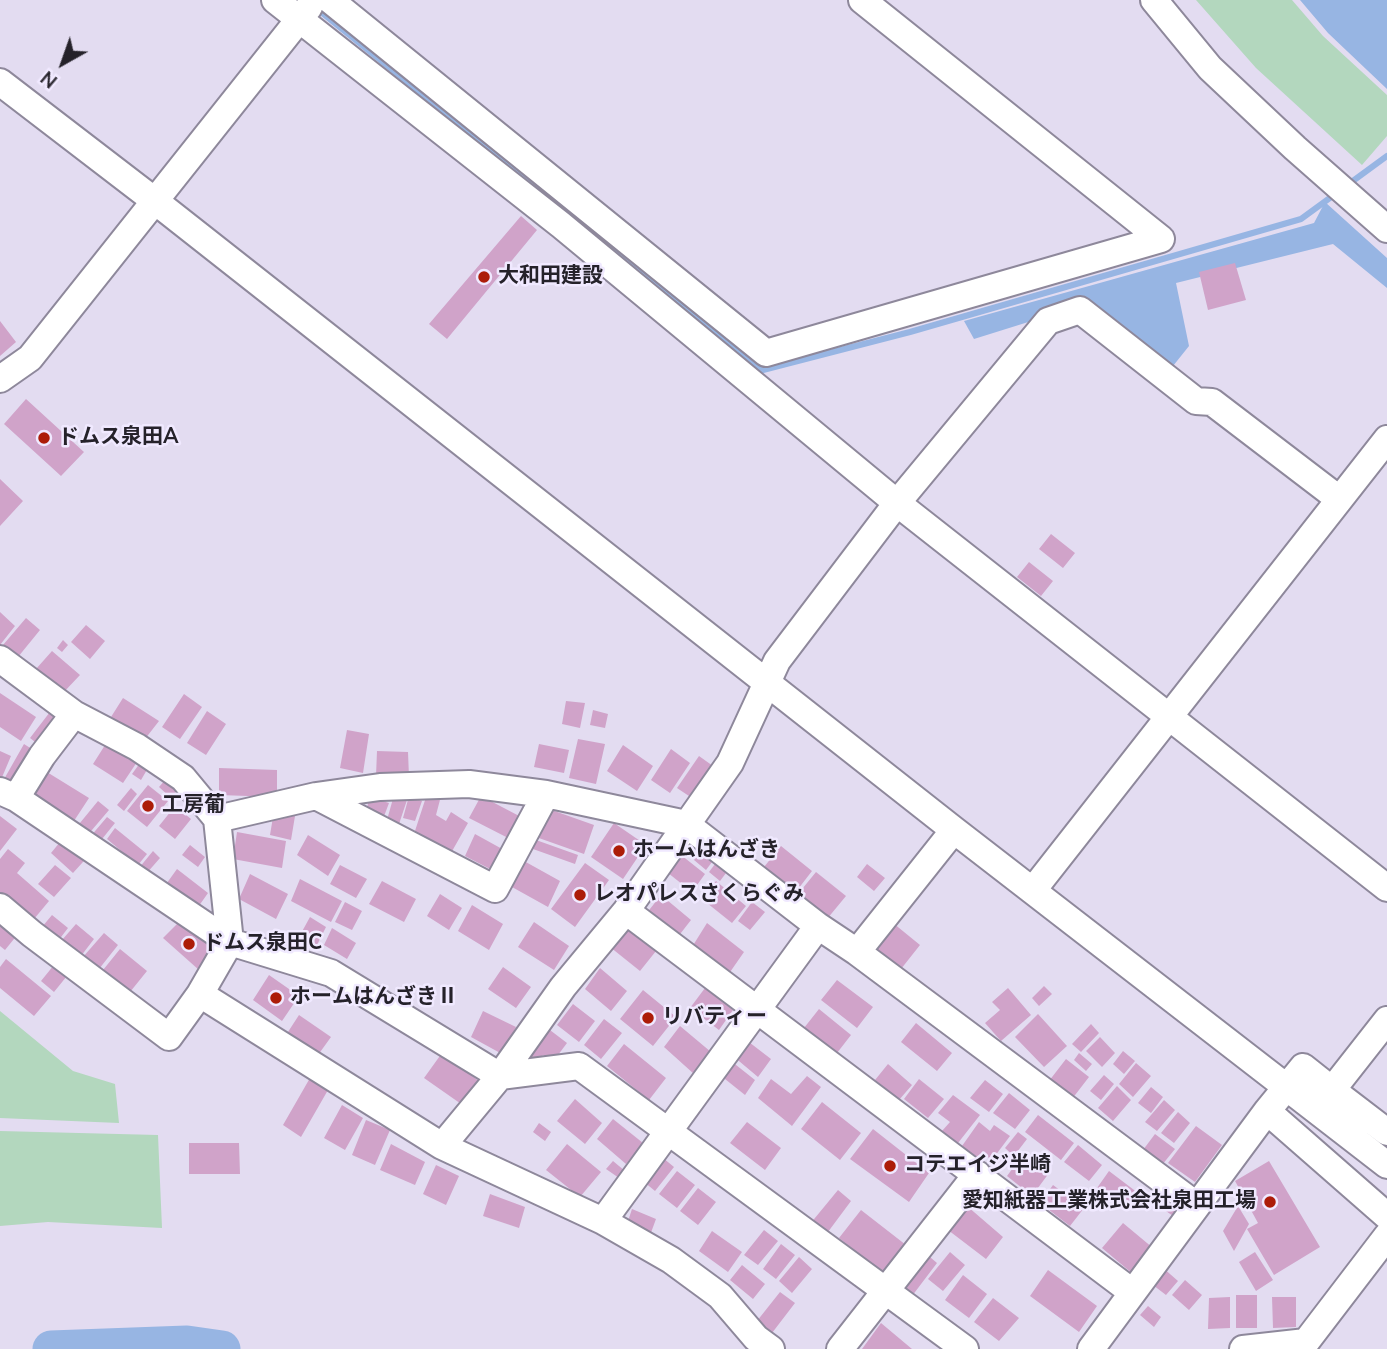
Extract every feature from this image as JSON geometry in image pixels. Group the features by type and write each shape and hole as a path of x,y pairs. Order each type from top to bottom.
{"street":[{"path":"275,0 307,10 561,225 897,503 1387,888"},
{"path":"330,0 766,353 1161,239 862,0"},
{"path":"1154,0 1210,68 1387,229"},
{"path":"0,379 30,358 307,10"},
{"path":"0,82 768,681 954,830 1387,1165"},
{"path":"442,1146 500,1076 563,987 626,911 730,763 777,661 897,503 1048,321 1080,310 1196,401 1212,402 1339,499"},
{"path":"736,368 755,344"},
{"path":"1033,890 1387,439"},
{"path":"0,659 74,714 137,747 183,778 216,819 230,942 170,1048 0,907"},
{"path":"74,714 8,794 230,942 331,973 500,1076 579,1066 594,1080 668,1131 965,1349"},
{"path":"216,819 316,796 380,787 469,784 546,794 686,824 817,926 857,952 1196,1205"},
{"path":"316,796 495,889 546,794"},
{"path":"857,952 954,830"},
{"path":"626,911 1132,1292"},
{"path":"603,1221 817,926"},
{"path":"200,994 442,1146 603,1221 671,1260 720,1296 756,1338 771,1349"},
{"path":"1332,1090 1387,1020"},
{"path":"1091,1349 1196,1205 1303,1067 1387,1132"},
{"path":"1267,1111 1387,1216"},
{"path":"840,1349 976,1174"},
{"path":"1242,1349 1306,1342 1387,1236"}],"green space":[{"path":"1196,0 1292,0 1323,36 1387,95 1387,136 1362,165 1256,68"},
{"path":"0,1011 73,1071 115,1084 119,1123 0,1118"},
{"path":"0,1131 158,1135 162,1228 48,1222 0,1226"}],"water":[{"path":"1300,0 1387,0 1387,89 1328,33"},
{"path":"1325,202 1387,258 1387,288 1333,244 1176,283 1189,346 1173,366 1152,367 1073,308 974,339 964,321 1314,223"}],"building":[{"name":"大和田建設","path":"521,216 537,230 447,339 429,324"},
{"path":"1235,263 1246,300 1208,310 1199,272"},
{"path":"0,321 16,342 0,356"},
{"name":"ドムス泉田A","path":"26,399 84,452 61,476 4,424"},
{"path":"0,479 23,501 0,526"},
{"path":"1051,534 1075,553 1063,568 1039,549"},
{"path":"1029,562 1053,581 1041,596 1017,577"},
{"path":"0,612 15,626 0,645"},
{"path":"26,618 40,630 18,657 3,645"},
{"path":"86,625 105,641 90,659 71,642"},
{"path":"63,640 68,645 62,652 57,648"},
{"path":"52,651 80,675 63,693 36,669"},
{"path":"0,693 36,717 21,741 0,727"},
{"path":"184,694 202,707 180,739 162,727"},
{"path":"123,698 159,721 145,739 111,717"},
{"path":"566,701 585,703 580,728 562,724"},
{"path":"53,708 65,717 43,748 30,738"},
{"path":"593,710 608,714 605,728 590,725"},
{"path":"207,711 226,724 206,755 187,743"},
{"path":"347,730 369,734 363,773 340,768"},
{"path":"578,739 605,744 596,784 569,778"},
{"path":"107,742 137,762 123,783 93,764"},
{"path":"24,744 38,753 17,789 3,781"},
{"path":"539,744 569,750 564,773 534,767"},
{"path":"623,745 653,766 637,791 607,771"},
{"path":"671,749 690,763 670,793 651,780"},
{"path":"0,751 11,756 0,782"},
{"path":"377,751 408,752 409,777 376,776"},
{"path":"699,756 713,766 692,798 677,788"},
{"path":"140,763 148,768 141,780 132,774"},
{"path":"219,768 277,770 277,797 219,795"},
{"path":"42,769 89,798 72,824 25,796"},
{"path":"166,779 178,789 171,798 159,787"},
{"name":"工房葡","path":"148,785 168,801 147,827 127,811"},
{"path":"131,788 137,794 124,811 117,805"},
{"path":"428,791 441,796 436,815 446,821 451,812 468,823 451,853 414,834"},
{"path":"394,795 407,800 399,824 387,820"},
{"path":"409,796 422,801 415,821 403,818"},
{"path":"481,796 523,818 512,840 469,818"},
{"path":"370,797 389,803 383,819 365,814"},
{"path":"98,801 109,810 86,837 75,829"},
{"path":"175,806 191,819 175,839 159,826"},
{"path":"546,808 594,825 584,854 536,837"},
{"path":"274,811 295,816 291,840 270,835"},
{"path":"0,816 17,829 0,851"},
{"path":"107,817 115,823 98,844 90,837"},
{"name":"ホームはんざき","path":"614,823 646,845 623,879 591,857"},
{"path":"115,828 147,854 138,865 107,839"},
{"path":"237,832 286,841 282,868 233,859"},
{"path":"475,834 504,850 494,871 465,856"},
{"path":"308,835 340,855 328,876 297,855"},
{"path":"65,836 92,852 73,873 51,853"},
{"path":"536,840 578,855 575,864 533,849"},
{"path":"190,845 205,857 198,867 182,855"},
{"path":"706,845 718,854 706,870 694,860"},
{"path":"781,846 812,871 795,893 764,867"},
{"path":"8,849 25,863 17,873 49,901 29,925 0,899 0,859"},
{"path":"153,851 160,858 146,874 139,868"},
{"path":"676,851 705,874 692,892 663,869"},
{"path":"721,856 732,865 720,881 709,872"},
{"path":"524,861 560,881 548,907 512,887"},
{"name":"レオパレスさくらぐみ","path":"585,863 609,880 575,927 551,909"},
{"path":"867,864 885,878 874,891 857,877"},
{"path":"55,865 71,878 54,897 38,884"},
{"path":"340,865 367,879 356,898 330,884"},
{"path":"177,869 208,893 196,910 164,887"},
{"path":"816,872 846,896 827,919 798,894"},
{"path":"250,874 288,894 276,919 239,899"},
{"path":"300,879 342,901 331,922 291,901"},
{"path":"382,881 416,899 404,922 369,904"},
{"path":"716,881 746,906 732,923 702,899"},
{"path":"440,894 462,908 449,930 427,916"},
{"path":"661,895 691,920 677,938 646,914"},
{"path":"345,902 362,911 352,930 335,922"},
{"path":"752,902 765,912 750,930 738,921"},
{"path":"472,905 503,924 489,950 458,931"},
{"path":"52,915 68,928 58,941 42,927"},
{"path":"310,917 326,927 316,947 299,937"},
{"name":"ドムス泉田C","path":"181,920 215,949 199,970 163,938"},
{"path":"534,922 569,946 554,970 518,947"},
{"path":"0,923 18,934 5,950 0,946"},
{"path":"707,923 744,952 728,975 692,947"},
{"path":"893,923 920,945 901,969 874,947"},
{"path":"76,924 94,939 81,956 62,940"},
{"path":"626,925 656,951 640,971 610,947"},
{"path":"332,928 356,943 347,959 324,945"},
{"path":"104,933 118,945 99,969 83,957"},
{"path":"120,949 147,971 126,997 99,975"},
{"path":"6,959 51,996 34,1016 0,988 0,967"},
{"path":"58,960 71,971 54,992 41,981"},
{"path":"503,967 531,987 516,1008 488,989"},
{"path":"600,968 627,991 611,1011 585,989"},
{"name":"ホームはんざきⅡ","path":"269,975 299,996 282,1021 253,1000"},
{"path":"837,980 873,1007 857,1028 821,1000"},
{"path":"1044,986 1052,994 1039,1006 1032,998"},
{"path":"705,988 733,1010 719,1030 690,1008"},
{"path":"1008,988 1031,1015 1001,1041 985,1023 1000,1010 992,1002"},
{"name":"リバティー","path":"643,990 676,1017 653,1046 620,1019"},
{"path":"573,1004 595,1021 579,1042 557,1025"},
{"path":"819,1009 851,1035 837,1053 804,1028"},
{"path":"483,1011 516,1027 502,1054 471,1037"},
{"path":"1038,1014 1067,1046 1044,1067 1015,1037"},
{"path":"299,1015 331,1037 318,1055 286,1035"},
{"path":"604,1019 622,1033 601,1059 584,1045"},
{"path":"916,1023 952,1053 937,1071 901,1042"},
{"path":"1091,1024 1099,1033 1081,1052 1072,1044"},
{"path":"680,1026 711,1052 694,1074 664,1047"},
{"path":"546,1027 567,1043 552,1063 543,1055 534,1067 523,1058"},
{"path":"1100,1037 1115,1053 1102,1067 1086,1051"},
{"path":"745,1039 771,1059 758,1077 733,1056"},
{"path":"624,1044 666,1078 649,1100 607,1066"},
{"path":"1123,1051 1135,1061 1124,1074 1113,1064"},
{"path":"442,1053 480,1082 464,1106 424,1078"},
{"path":"1079,1053 1092,1064 1086,1071 1074,1060"},
{"path":"1066,1059 1089,1077 1072,1099 1049,1081"},
{"path":"731,1061 755,1080 745,1095 720,1075"},
{"path":"1136,1063 1151,1076 1133,1097 1119,1084"},
{"path":"888,1064 912,1085 899,1100 875,1080"},
{"path":"1104,1075 1114,1084 1101,1100 1090,1091"},
{"path":"807,1076 821,1087 792,1126 758,1098 771,1079 791,1094"},
{"path":"310,1078 328,1090 301,1137 283,1125"},
{"path":"919,1079 944,1099 928,1118 904,1099"},
{"path":"985,1080 1003,1094 989,1112 970,1098"},
{"path":"1117,1086 1131,1100 1113,1121 1098,1108"},
{"path":"1151,1087 1163,1097 1151,1113 1138,1103"},
{"path":"1009,1093 1030,1110 1015,1129 993,1113"},
{"path":"953,1095 980,1115 958,1143 942,1131 950,1122 938,1113"},
{"path":"575,1099 602,1123 585,1144 557,1121"},
{"path":"1164,1100 1175,1110 1157,1131 1145,1122"},
{"path":"822,1102 861,1133 840,1160 801,1129"},
{"path":"342,1105 363,1118 345,1150 324,1138"},
{"path":"1178,1112 1190,1123 1174,1143 1161,1133"},
{"path":"1038,1115 1074,1143 1061,1160 1025,1132"},
{"path":"613,1119 643,1143 626,1164 597,1139"},
{"path":"366,1120 390,1130 375,1165 352,1155"},
{"path":"747,1122 781,1148 765,1170 730,1143"},
{"path":"979,1122 990,1131 994,1125 1010,1136 992,1160 982,1153 978,1158 962,1146"},
{"path":"539,1123 551,1132 545,1141 533,1132"},
{"path":"1196,1126 1222,1145 1195,1182 1168,1163"},
{"name":"コテエイジ半崎","path":"873,1129 929,1173 909,1202 850,1159"},
{"path":"1018,1132 1027,1139 1014,1156 1005,1148"},
{"path":"1155,1134 1175,1149 1162,1165 1143,1150"},
{"path":"189,1143 239,1143 240,1174 189,1174"},
{"path":"391,1144 425,1162 415,1185 380,1170"},
{"path":"567,1144 601,1172 580,1197 546,1170"},
{"path":"1078,1145 1102,1165 1089,1181 1064,1162"},
{"path":"657,1153 674,1167 655,1191 638,1177"},
{"path":"1024,1153 1049,1173 1032,1196 1007,1176"},
{"path":"613,1161 625,1171 619,1178 606,1169"},
{"name":"愛知紙器工業株式会社泉田工場","path":"1269,1161 1320,1247 1274,1275 1247,1229 1258,1223 1235,1181"},
{"path":"436,1165 459,1176 446,1205 423,1194"},
{"path":"677,1171 695,1185 677,1208 659,1194"},
{"path":"1109,1171 1138,1193 1125,1210 1097,1188"},
{"path":"1053,1185 1084,1208 1070,1226 1040,1203"},
{"path":"698,1188 716,1202 698,1225 680,1211"},
{"path":"838,1190 851,1201 825,1236 810,1224"},
{"path":"490,1194 525,1207 519,1228 483,1216"},
{"path":"1172,1195 1185,1205 1176,1218 1163,1209"},
{"path":"967,1206 1003,1237 986,1259 948,1230"},
{"path":"1238,1206 1249,1224 1234,1251 1223,1231"},
{"path":"632,1209 656,1219 649,1238 626,1227"},
{"path":"861,1210 906,1245 884,1274 839,1238"},
{"path":"1123,1223 1153,1248 1133,1274 1102,1248"},
{"path":"764,1230 778,1241 758,1265 744,1255"},
{"path":"712,1231 742,1252 728,1272 699,1251"},
{"path":"781,1244 795,1255 776,1279 763,1269"},
{"path":"924,1252 937,1263 912,1296 898,1284"},
{"path":"950,1252 965,1265 943,1291 928,1279"},
{"path":"1255,1252 1273,1280 1256,1291 1239,1262"},
{"path":"799,1257 812,1269 792,1293 779,1281"},
{"path":"742,1265 765,1284 753,1299 730,1280"},
{"path":"1162,1267 1178,1281 1166,1295 1149,1282"},
{"path":"1048,1270 1097,1306 1079,1332 1030,1296"},
{"path":"963,1275 987,1294 969,1318 945,1300"},
{"path":"1185,1280 1202,1295 1189,1310 1172,1295"},
{"path":"780,1292 795,1303 772,1333 757,1321"},
{"path":"1236,1295 1257,1295 1257,1328 1236,1328"},
{"path":"1230,1297 1230,1328 1208,1329 1209,1298"},
{"path":"1272,1297 1296,1297 1296,1327 1273,1328"},
{"path":"993,1298 1019,1318 999,1341 974,1322"},
{"path":"1148,1306 1161,1317 1154,1327 1140,1315"},
{"path":"881,1323 912,1349 862,1349"}],"waterway":[{"path":"316,8 763,370 910,332 1301,219 1338,192"},
{"path":"1346,186 1387,156"},
{"path":"51,1349 187,1344 222,1349"}],"place":[{"name":"大和田建設","path":"484,277"},
{"name":"ドムス泉田A","path":"44,438"},
{"name":"工房葡","path":"148,806"},
{"name":"ホームはんざき","path":"619,851"},
{"name":"レオパレスさくらぐみ","path":"580,895"},
{"name":"ドムス泉田C","path":"189,944"},
{"name":"ホームはんざきⅡ","path":"276,998"},
{"name":"リバティー","path":"648,1018"},
{"name":"コテエイジ半崎","path":"890,1166"},
{"name":"愛知紙器工業株式会社泉田工場","path":"1270,1202"}]}
